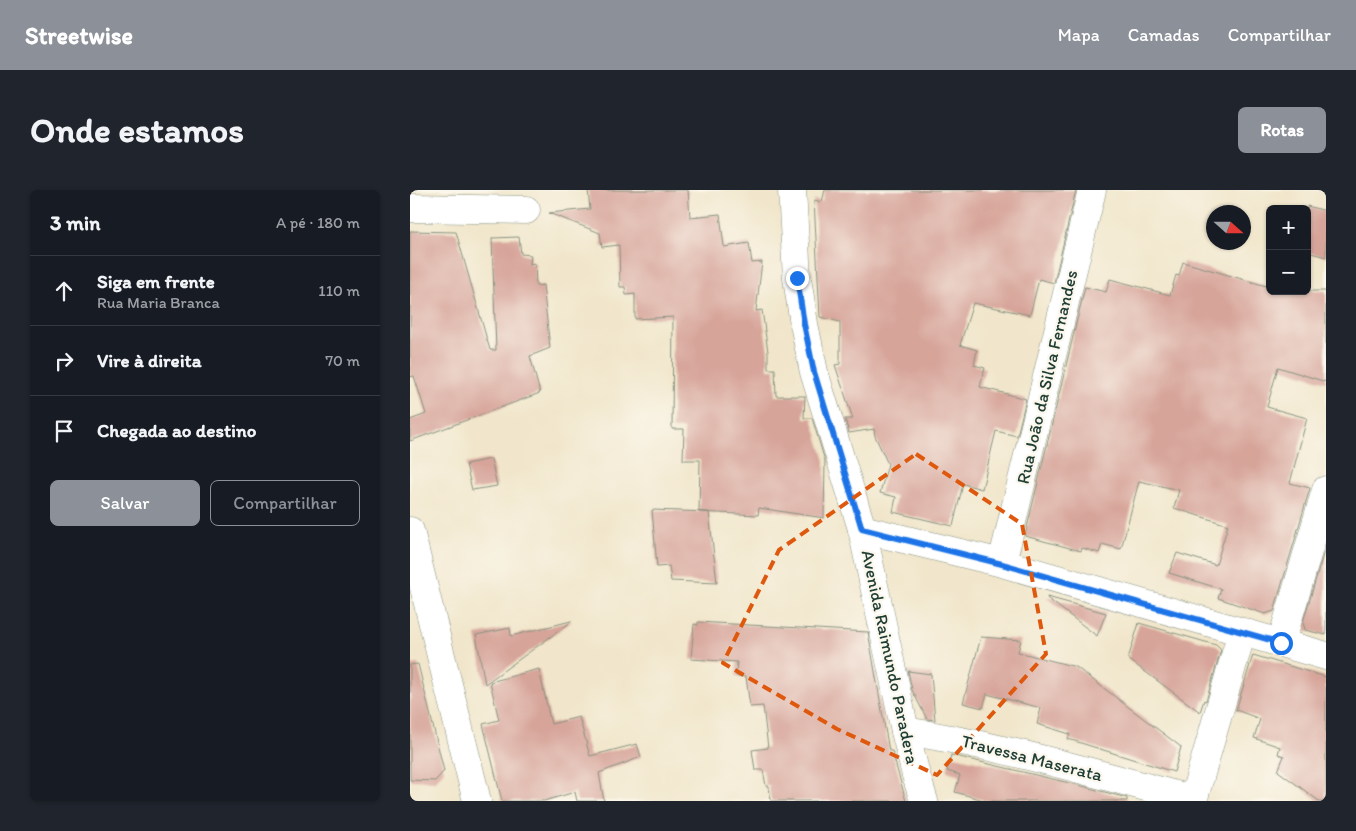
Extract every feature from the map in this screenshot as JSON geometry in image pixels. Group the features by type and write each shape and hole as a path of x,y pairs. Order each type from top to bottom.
{"street":[{"name":"Avenida Raimundo Paradera","path":"792,190 797,278 814,372 862,529 905,731 924,801"},
{"name":"Rua João da Silva Fernandes","path":"1002,564 1092,190"},
{"path":"410,208 526,210"},
{"path":"1281,643 1326,490"},
{"path":"862,529 1002,564 1326,656"},
{"path":"410,531 477,801"},
{"name":"Travessa Maserata","path":"905,731 950,738 1035,757 1193,800 1242,632"}],"highlighted area":[{"path":"916,454 1022,524 1046,654 937,775 837,729 723,663 779,550"}],"building":[{"path":"588,190 688,190 690,217 720,214 724,247 749,243 752,263 762,262 756,311 762,310 768,352 768,369 775,369 776,396 805,396 804,418 812,418 825,461 824,518 759,508 758,515 699,512 700,460 683,460 684,429 672,429 673,317 635,319 635,294 626,295 625,287 620,287 619,245 602,247 600,233 549,213 590,209"},
{"path":"825,190 1076,190 1054,283 1039,279 1030,315 973,303 960,345 977,350 974,365 985,368 980,387 1026,399 1017,436 996,431 982,489 963,484 953,526 893,512 896,497 880,493 888,464 875,436 874,429 849,433 845,419 853,419 835,365 840,364 840,322 820,317 814,200 822,202"},
{"path":"1311,207 1326,211 1326,257 1311,253"},
{"path":"410,231 456,232 490,350 496,350 492,238 519,237 521,254 531,255 530,264 535,263 536,286 543,285 550,348 530,356 540,393 410,441 410,420 426,414 414,376 410,377"},
{"path":"1183,262 1266,286 1266,295 1311,295 1311,291 1326,291 1326,382 1278,367 1267,407 1307,418 1290,483 1310,488 1274,611 1265,614 1218,598 1221,589 1169,573 1177,553 1216,565 1228,525 1174,508 1179,490 1139,481 1121,549 1102,544 1099,553 1082,548 1081,551 1025,536 1085,287 1106,292 1110,279 1170,295 1176,275 1179,276"},
{"path":"491,459 497,486 472,490 466,464"},
{"path":"652,510 709,512 717,583 671,581 669,566 657,567"},
{"path":"1326,545 1326,635 1305,630 1303,622"},
{"path":"1047,598 1106,613 1097,636"},
{"path":"571,621 485,684 476,635 510,628 511,636"},
{"path":"698,622 868,632 889,751 892,751 906,801 771,801 769,786 766,786 763,770 755,770 752,750 768,748 763,706 750,707 746,677 736,676 737,662 691,659 694,624 698,625"},
{"path":"1139,623 1216,645 1221,650 1206,701 1204,700 1200,712 1128,659"},
{"path":"981,637 1021,640 1018,652 1076,667 1181,747 1174,772 1068,739 1070,734 1037,724 1041,708 987,694 983,708 963,703"},
{"path":"1253,655 1326,677 1326,801 1319,801 1278,771 1284,756 1278,754 1280,747 1254,738 1260,719 1236,710"},
{"path":"418,664 444,771 435,781 410,780 410,665"},
{"path":"539,669 551,724 579,717 590,756 637,744 641,757 599,773 604,801 577,801 575,792 544,801 502,801 483,724 499,720 490,682"},
{"path":"908,671 931,674 935,720 927,719 912,690"},
{"path":"951,755 1082,786 1127,798 1127,801 987,801 955,792 960,775 947,771"}],"route":[{"path":"797,278 814,372 862,529 1002,564 1281,643"}]}
